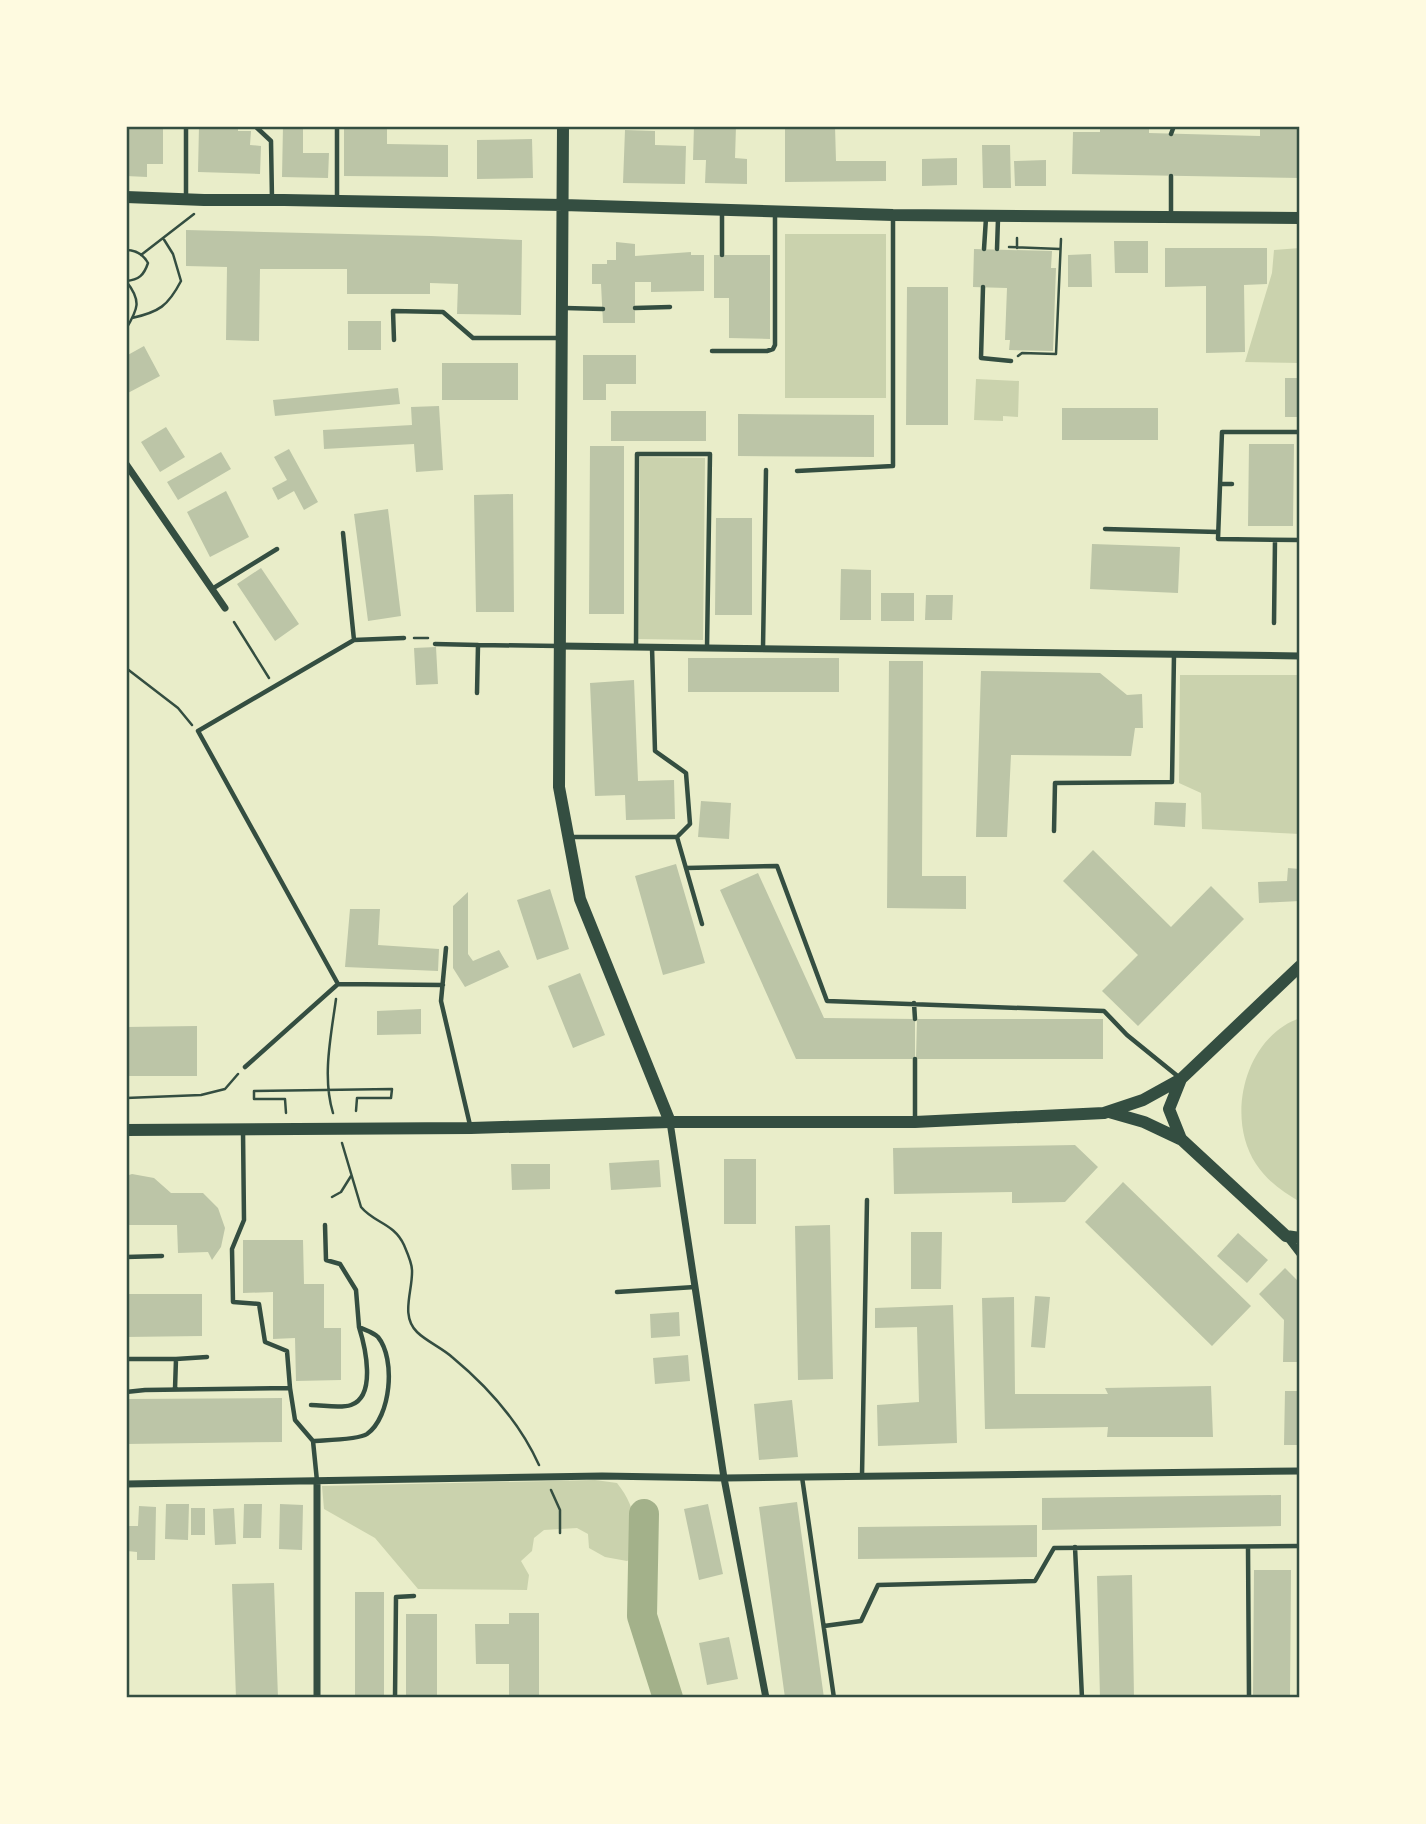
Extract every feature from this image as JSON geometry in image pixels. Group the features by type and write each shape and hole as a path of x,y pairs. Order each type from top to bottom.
{"street":[{"path":"563,126 559,787 580,898 670,1122 724,1478 766,1698"},
{"path":"126,197 564,205 893,215 1300,218"},
{"path":"126,464 225,608"},
{"path":"559,646 1300,656"},
{"path":"126,1130 471,1128 670,1122 915,1122 1109,1112 1143,1100 1181,1079 1300,966"},
{"path":"1181,1079 1169,1110 1181,1139"},
{"path":"1109,1112 1144,1122 1181,1139 1286,1236 1300,1254"},
{"path":"1286,1236 1300,1238"},
{"path":"126,1484 602,1476 724,1478 1300,1471"},
{"path":"317,1482 317,1698"}],"lane":[{"path":"186,126 186,200"},
{"path":"255,126 271,141 272,200"},
{"path":"337,126 338,202"},
{"path":"1171,134 1174,126"},
{"path":"1171,176 1171,218"},
{"path":"722,210 722,255"},
{"path":"712,351 767,351 775,345 775,212"},
{"path":"797,471 893,466 893,215"},
{"path":"992,216 997,248"},
{"path":"984,249 992,216"},
{"path":"983,287 981,358 1011,361"},
{"path":"635,309 670,307"},
{"path":"562,309 603,309"},
{"path":"394,340 393,311 443,312 473,338 562,338"},
{"path":"1300,432 1222,432 1218,532 1218,539 1300,540"},
{"path":"636,647 637,454 709,454 707,648"},
{"path":"763,649 766,470"},
{"path":"1221,484 1232,484"},
{"path":"1105,529 1218,532"},
{"path":"343,533 354,640"},
{"path":"1273,623 1275,540"},
{"path":"212,589 277,550"},
{"path":"338,984 198,731 354,640 404,638"},
{"path":"434,641 478,645 559,646"},
{"path":"477,692 478,645"},
{"path":"568,837 677,837 690,824 686,773 655,751 652,647"},
{"path":"1054,831 1055,783 1172,782 1174,654"},
{"path":"677,837 702,924"},
{"path":"686,868 778,866 827,1001 1104,1011 1126,1035 1181,1079"},
{"path":"446,948 441,1001 471,1128"},
{"path":"245,1067 338,984 443,985"},
{"path":"914,1003 915,1019"},
{"path":"915,1059 915,1122"},
{"path":"243,1129 244,1220 232,1249 233,1301 260,1304 265,1342 287,1351 295,1420 313,1441 317,1482"},
{"path":"862,1476 867,1200"},
{"path":"311,1405 351,1405 362,1397 366,1384 366,1348 359,1326 356,1290 340,1264 326,1260 325,1225"},
{"path":"126,1257 162,1256"},
{"path":"617,1292 695,1286"},
{"path":"313,1441 365,1436 375,1427 384,1410 388,1388 385,1351 377,1336 359,1326"},
{"path":"126,1359 207,1357"},
{"path":"175,1389 176,1359"},
{"path":"126,1392 290,1388"},
{"path":"802,1477 834,1698"},
{"path":"824,1626 861,1621 878,1585 1035,1581 1054,1548 1300,1546"},
{"path":"1075,1547 1082,1698"},
{"path":"1248,1547 1249,1698"},
{"path":"395,1698 396,1597 414,1596"}],"path":[{"path":"141,255 194,214"},
{"path":"1017,237 1017,248"},
{"path":"132,318 155,313 172,299 181,281 173,254 163,238"},
{"path":"1011,361 1022,353 1056,354 1061,239"},
{"path":"997,248 1060,249"},
{"path":"126,250 136,251 148,263 139,278 126,281 138,300 126,329"},
{"path":"234,622 274,687"},
{"path":"404,638 434,641"},
{"path":"126,668 178,708 198,731"},
{"path":"328,1095 329,1051 338,984"},
{"path":"126,1098 201,1095 213,1092 225,1088 245,1067"},
{"path":"286,1113 285,1099 254,1099 254,1091 392,1089 391,1098 357,1098 356,1111"},
{"path":"332,1197 341,1192 351,1176 361,1207 367,1214 394,1230 404,1244 412,1269 408,1318 418,1332 480,1381 533,1451 544,1475"},
{"path":"549,1486 560,1510 560,1533"}],"green space":[{"path":"785,234 886,234 886,398 785,398"},
{"path":"1300,248 1300,363 1245,362 1272,273 1274,250"},
{"path":"976,379 1019,381 1018,417 1003,416 1003,421 974,420"},
{"path":"640,457 705,458 703,640 638,639"},
{"path":"1180,675 1300,675 1300,834 1202,829 1201,793 1179,783"},
{"path":"1300,1018 1300,1202 1276,1186 1256,1164 1247,1145 1242,1124 1242,1102 1246,1080 1254,1060 1266,1042 1281,1028"},
{"path":"595,1480 617,1483 628,1500 636,1526 636,1556 627,1561 605,1557 589,1548 588,1534 577,1528 544,1530 534,1538 532,1551 521,1561 529,1575 527,1590 418,1589 375,1538 324,1509 322,1486"}],"building":[{"path":"126,126 163,126 163,164 147,164 147,177 126,176"},
{"path":"199,126 238,126 238,131 251,131 250,145 261,146 260,174 198,172"},
{"path":"283,126 303,126 303,153 329,153 328,178 282,177"},
{"path":"344,126 387,126 387,144 448,145 448,177 344,176"},
{"path":"694,126 736,126 735,158 747,159 747,184 705,183 706,160 693,160"},
{"path":"785,126 835,126 836,161 886,161 886,181 785,182"},
{"path":"1100,126 1149,126 1149,133 1260,136 1260,126 1300,126 1300,178 1072,174 1073,132 1100,132"},
{"path":"625,130 655,131 655,145 686,146 685,184 623,183"},
{"path":"532,139 533,178 477,179 477,140"},
{"path":"982,145 1010,145 1011,188 983,188"},
{"path":"957,158 957,185 922,186 922,159"},
{"path":"1046,160 1046,186 1015,186 1014,161"},
{"path":"186,230 522,240 521,315 457,314 458,284 430,283 430,294 347,294 347,269 260,269 259,341 226,340 227,267 186,266"},
{"path":"1114,241 1148,241 1148,273 1115,273"},
{"path":"616,242 635,244 635,256 691,252 691,255 704,255 704,291 651,292 651,282 635,282 635,323 603,323 601,284 592,284 592,264 607,264 607,260 616,260"},
{"path":"1165,248 1267,248 1267,284 1244,285 1245,352 1206,353 1206,286 1165,287"},
{"path":"974,249 1052,251 1051,268 1056,268 1053,351 1009,350 1010,340 1005,340 1007,288 973,287"},
{"path":"1091,254 1092,287 1068,287 1068,255"},
{"path":"714,255 770,255 770,339 729,338 729,298 714,298"},
{"path":"907,287 948,287 948,425 906,425"},
{"path":"348,321 381,321 381,350 348,350"},
{"path":"144,346 160,376 126,394 126,356"},
{"path":"583,355 636,355 636,384 606,384 606,400 583,400"},
{"path":"442,363 518,363 518,400 442,400"},
{"path":"1285,378 1300,378 1300,417 1285,417"},
{"path":"398,388 400,404 275,416 273,400"},
{"path":"439,406 443,470 416,472 414,444 324,449 323,430 412,425 411,407"},
{"path":"1062,408 1158,408 1158,440 1062,440"},
{"path":"611,411 706,411 706,441 611,441"},
{"path":"738,414 874,415 874,457 738,456"},
{"path":"166,427 185,457 160,472 141,442"},
{"path":"1249,444 1294,444 1293,526 1248,526"},
{"path":"590,446 624,446 624,614 589,614"},
{"path":"289,449 318,502 304,510 294,491 278,500 272,488 287,480 274,457"},
{"path":"221,452 231,469 178,500 167,482"},
{"path":"226,491 249,537 210,557 187,512"},
{"path":"513,494 514,612 476,612 474,495"},
{"path":"388,509 401,616 368,621 354,514"},
{"path":"716,518 752,518 752,615 715,615"},
{"path":"1092,544 1180,547 1178,593 1090,589"},
{"path":"261,568 299,624 275,641 237,584"},
{"path":"841,569 871,570 871,620 840,620"},
{"path":"881,593 914,593 914,621 881,621"},
{"path":"926,595 953,595 952,620 925,620"},
{"path":"436,647 438,684 416,685 414,648"},
{"path":"688,658 839,658 839,692 688,692"},
{"path":"889,661 923,661 922,876 966,876 966,909 887,908"},
{"path":"981,671 1100,673 1127,695 1142,694 1143,728 1135,728 1131,756 1011,755 1007,837 976,837"},
{"path":"634,680 638,781 674,780 675,819 626,820 625,795 595,796 590,683"},
{"path":"701,801 731,803 729,839 698,837"},
{"path":"1155,802 1186,803 1185,827 1154,825"},
{"path":"1093,850 1171,927 1211,886 1244,919 1138,1026 1102,991 1138,955 1063,881"},
{"path":"676,864 705,963 663,975 635,876"},
{"path":"1288,868 1300,869 1300,901 1259,903 1258,882 1287,881"},
{"path":"758,873 824,1018 915,1019 915,1059 796,1059 720,890"},
{"path":"550,889 569,949 537,960 517,900"},
{"path":"468,892 468,954 473,961 499,950 509,967 465,987 453,968 453,906"},
{"path":"350,909 380,909 378,945 439,949 438,971 345,967"},
{"path":"580,973 605,1035 573,1048 548,986"},
{"path":"421,1009 421,1034 377,1035 377,1011"},
{"path":"917,1019 1103,1019 1103,1059 916,1059"},
{"path":"197,1026 197,1076 126,1076 126,1027"},
{"path":"1075,1145 1098,1167 1065,1202 1012,1203 1012,1192 894,1194 893,1148"},
{"path":"724,1159 756,1159 756,1224 724,1224"},
{"path":"659,1160 661,1187 611,1190 609,1163"},
{"path":"511,1164 550,1164 550,1189 512,1190"},
{"path":"132,1174 154,1178 171,1193 203,1193 218,1208 225,1228 221,1247 212,1260 208,1252 178,1253 177,1225 126,1225 126,1176"},
{"path":"1123,1182 1251,1306 1212,1346 1085,1222"},
{"path":"830,1225 833,1379 798,1380 795,1226"},
{"path":"911,1232 942,1232 941,1289 911,1289"},
{"path":"1238,1233 1268,1260 1247,1283 1217,1256"},
{"path":"243,1240 303,1240 304,1284 324,1284 324,1328 341,1328 341,1380 296,1381 295,1338 273,1339 273,1292 243,1293"},
{"path":"1285,1268 1300,1283 1300,1362 1283,1362 1284,1320 1259,1294"},
{"path":"126,1294 202,1294 202,1336 126,1337"},
{"path":"1035,1296 1050,1297 1045,1348 1031,1347"},
{"path":"1014,1297 1015,1394 1108,1394 1105,1388 1211,1386 1213,1437 1107,1437 1108,1427 985,1429 982,1298"},
{"path":"953,1305 957,1443 878,1446 877,1405 919,1402 917,1327 875,1328 875,1308"},
{"path":"679,1312 680,1336 651,1338 650,1314"},
{"path":"688,1355 690,1381 655,1384 653,1358"},
{"path":"1285,1391 1300,1391 1300,1445 1284,1445"},
{"path":"282,1398 282,1442 126,1444 126,1399"},
{"path":"792,1400 798,1457 759,1460 754,1404"},
{"path":"1281,1495 1281,1526 1042,1530 1042,1498"},
{"path":"797,1502 824,1698 785,1698 759,1507"},
{"path":"166,1504 189,1504 188,1540 165,1539"},
{"path":"244,1504 262,1504 261,1538 243,1538"},
{"path":"280,1504 303,1505 302,1550 279,1549"},
{"path":"708,1504 723,1574 699,1580 684,1509"},
{"path":"139,1506 156,1507 155,1560 137,1560 137,1552 127,1551 127,1526 138,1526"},
{"path":"191,1508 205,1508 205,1535 191,1535"},
{"path":"234,1508 236,1544 215,1545 213,1509"},
{"path":"1037,1525 1037,1557 858,1559 858,1527"},
{"path":"1254,1570 1291,1570 1290,1698 1253,1698"},
{"path":"1132,1575 1134,1698 1100,1698 1097,1576"},
{"path":"274,1583 278,1698 236,1698 232,1584"},
{"path":"355,1592 384,1592 384,1698 355,1698"},
{"path":"509,1613 539,1613 539,1698 509,1698 509,1664 476,1664 475,1624 509,1624"},
{"path":"406,1614 437,1614 437,1698 406,1698"},
{"path":"729,1637 738,1679 707,1685 699,1643"}],"waterway":[{"path":"644,1514 642,1616 668,1698"}]}
